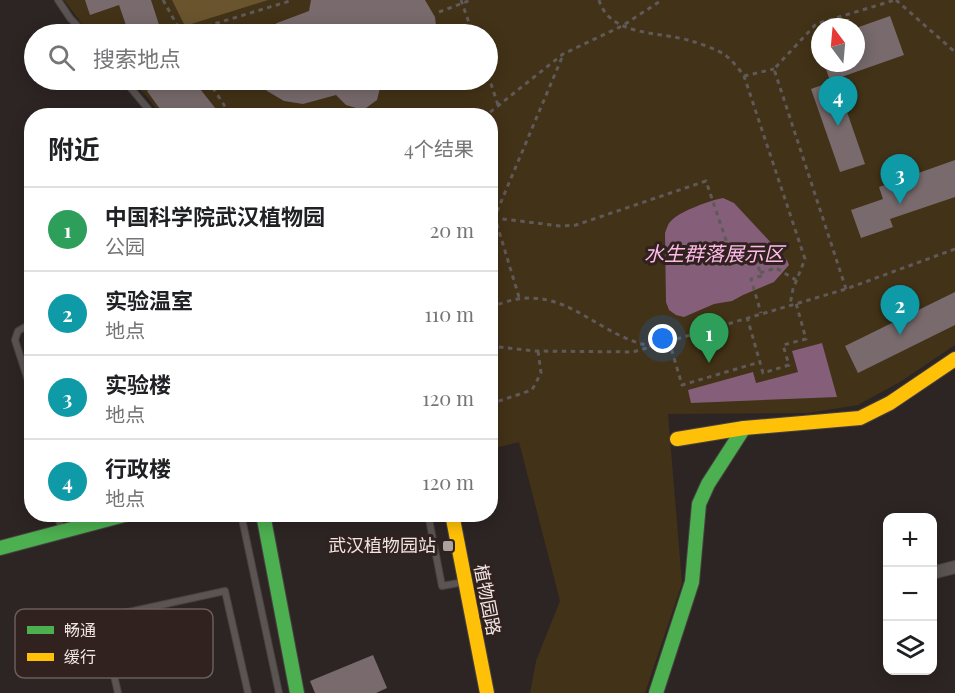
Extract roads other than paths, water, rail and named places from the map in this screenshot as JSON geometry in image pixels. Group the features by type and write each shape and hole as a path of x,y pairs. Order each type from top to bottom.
{"street":[{"path":"677,439 744,428 860,418 890,404 955,359"},
{"path":"656,693 692,582 699,504 708,484 744,428"},
{"path":"0,548 99,522"},
{"path":"265,522 297,693"},
{"name":"植物园路","path":"454,522 487,693"},
{"path":"937,572 955,567"}],"lane":[{"path":"58,0 75,24"},
{"path":"132,90 147,108"},
{"path":"24,328 18,331 15,340 24,368"},
{"path":"59,522 62,532"},
{"path":"243,522 279,693"},
{"path":"430,522 442,586 465,582"},
{"path":"142,609 225,591 248,693"},
{"path":"115,678 118,693"}],"water":[{"name":"水生群落展示区","path":"723,198 734,203 787,260 789,265 774,282 732,301 714,304 684,317 676,315 669,310 666,302 665,233 667,227 682,213 704,203"},
{"path":"822,343 837,397 691,403 688,390 753,372 756,383 798,372 792,351"}],"place":[{"name":"行政楼","path":"838,126"},
{"name":"实验楼","path":"900,204"},
{"name":"实验温室","path":"900,335"},
{"name":"中国科学院武汉植物园","path":"709,363"},
{"name":"武汉植物园站","path":"448,546"}]}
